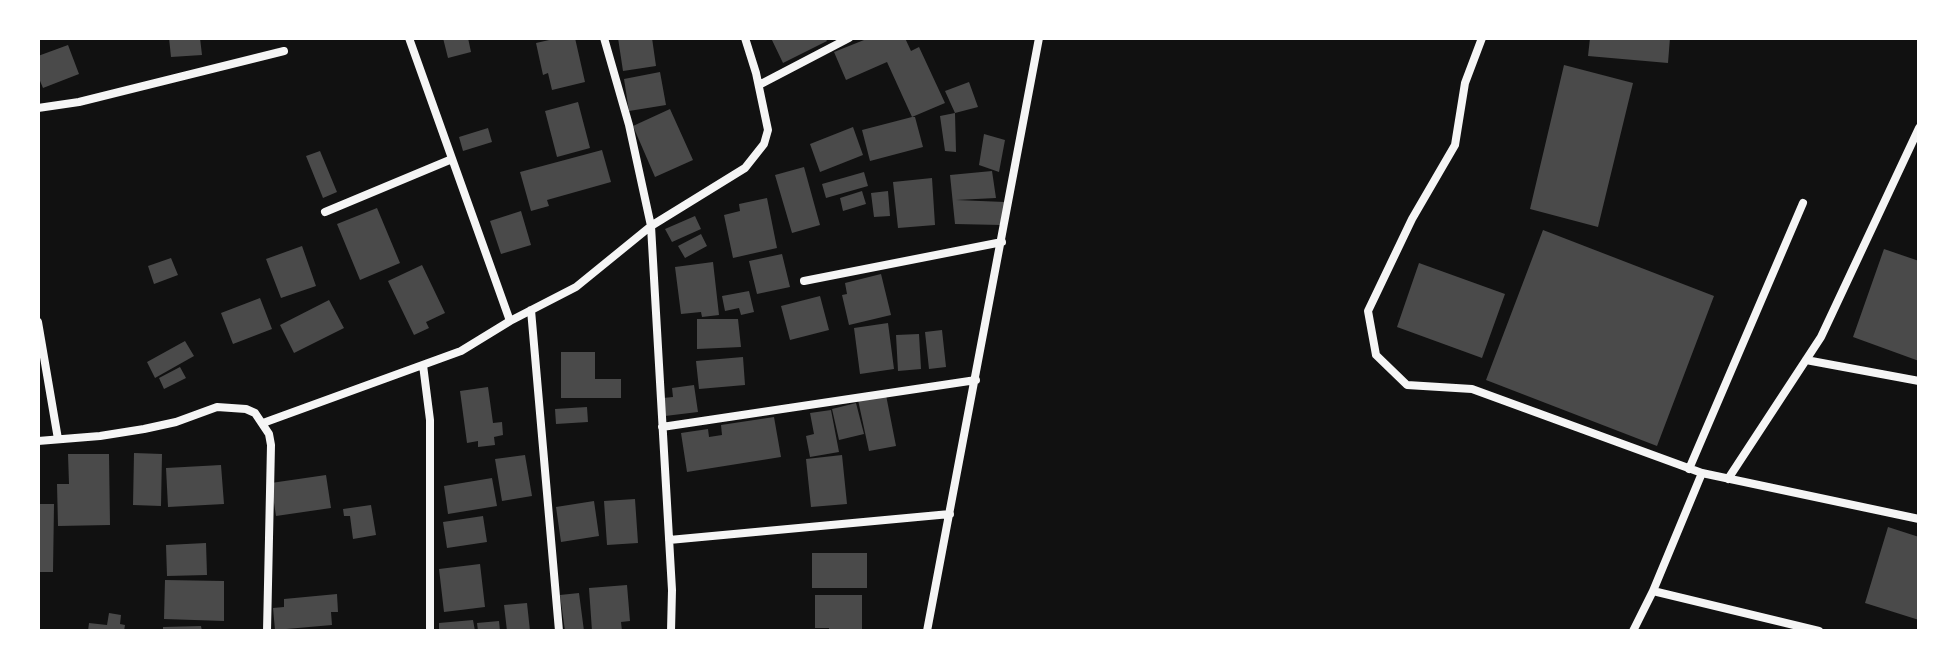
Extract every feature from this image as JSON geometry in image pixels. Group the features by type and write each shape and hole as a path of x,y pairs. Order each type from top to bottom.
{"street":[{"path":"409,38 510,321"},
{"path":"604,38 629,125 651,226 669,540 671,631"},
{"path":"263,423 461,351 576,287 651,226 745,168 764,144 768,130 745,38"},
{"path":"759,85 849,38"},
{"path":"927,631 1039,38"},
{"path":"1482,38 1465,83 1455,145 1412,219 1368,311 1376,355 1407,385 1472,389 1702,473 1919,519"},
{"path":"38,108 79,102 284,51"},
{"path":"1728,479 1821,337 1919,128"},
{"path":"325,212 452,159"},
{"path":"1689,469 1803,203"},
{"path":"804,281 1002,242"},
{"path":"531,310 559,631"},
{"path":"38,322 58,439"},
{"path":"1806,360 1919,381"},
{"path":"423,365 430,420 430,631"},
{"path":"662,427 976,380"},
{"path":"38,441 144,429 176,422 217,407 246,409 255,413 263,423 271,445 267,631"},
{"path":"1633,631 1702,473"},
{"path":"669,540 950,514"},
{"path":"1653,591 1819,631"}],"building":[{"path":"169,38 200,38 202,55 171,57"},
{"path":"443,38 468,38 471,52 448,58"},
{"path":"575,38 585,82 552,90 548,73 543,75 536,43"},
{"path":"618,38 652,38 656,66 623,71"},
{"path":"771,38 825,38 827,41 783,63"},
{"path":"869,38 905,38 911,51 919,47 945,103 912,117 887,62 846,80 834,52"},
{"path":"1590,38 1670,38 1668,63 1588,56"},
{"path":"68,45 79,74 43,88 38,76 38,56"},
{"path":"1564,65 1633,83 1598,227 1530,209"},
{"path":"660,72 666,105 629,111 624,79"},
{"path":"969,82 978,107 955,113 945,91"},
{"path":"578,102 590,148 557,157 545,111"},
{"path":"670,109 693,160 655,177 633,126"},
{"path":"955,113 956,152 945,151 940,116"},
{"path":"915,117 923,147 870,161 862,130"},
{"path":"853,127 863,155 820,172 810,144"},
{"path":"488,128 492,142 463,151 459,137"},
{"path":"984,134 1005,140 999,172 979,165"},
{"path":"602,150 611,182 547,200 549,206 531,211 520,172"},
{"path":"320,151 337,192 323,198 306,156"},
{"path":"804,167 820,225 792,233 775,175"},
{"path":"992,171 996,198 956,200 1005,202 1001,225 955,224 950,175"},
{"path":"864,172 868,186 826,198 822,184"},
{"path":"932,178 935,225 898,228 893,182"},
{"path":"862,191 866,204 843,211 840,198"},
{"path":"888,191 890,216 874,217 871,193"},
{"path":"767,198 777,248 733,258 724,215 740,211 739,204"},
{"path":"377,208 400,263 360,280 337,224"},
{"path":"521,211 531,245 501,254 490,221"},
{"path":"695,216 701,229 672,242 665,229"},
{"path":"1543,230 1714,296 1657,446 1486,380"},
{"path":"701,234 707,246 685,258 678,246"},
{"path":"302,246 316,286 281,298 266,259"},
{"path":"1884,249 1919,261 1919,361 1853,337"},
{"path":"782,254 790,287 757,294 749,261"},
{"path":"171,258 178,275 154,284 148,266"},
{"path":"713,262 719,315 702,317 701,312 681,314 675,267"},
{"path":"1419,263 1505,294 1482,358 1397,327"},
{"path":"422,265 445,313 426,322 429,328 414,335 388,281"},
{"path":"881,274 891,315 849,325 842,295 847,294 845,283"},
{"path":"749,291 754,312 741,315 739,308 725,311 722,296"},
{"path":"820,296 829,330 790,340 781,306"},
{"path":"260,298 272,329 233,344 221,313"},
{"path":"329,300 344,328 294,353 280,325"},
{"path":"697,319 738,319 741,347 697,349"},
{"path":"888,323 894,369 860,374 854,328"},
{"path":"942,330 946,367 929,369 925,332"},
{"path":"919,334 921,369 898,371 896,335"},
{"path":"185,341 194,356 155,378 147,362"},
{"path":"561,352 595,352 595,379 621,379 621,398 561,398"},
{"path":"743,357 745,385 699,389 696,361"},
{"path":"180,367 186,378 164,389 159,378"},
{"path":"694,385 698,412 665,416 663,398 673,397 672,388"},
{"path":"488,387 493,423 502,422 503,435 494,437 495,445 478,447 478,441 467,443 460,391"},
{"path":"886,395 896,446 869,451 858,400"},
{"path":"856,403 864,434 839,440 832,409"},
{"path":"587,407 588,422 556,424 555,409"},
{"path":"831,410 839,452 810,457 806,436 814,434 810,413"},
{"path":"774,417 781,457 687,472 681,433 708,429 709,437 722,435 721,425"},
{"path":"134,453 162,454 161,506 133,505"},
{"path":"68,454 109,454 110,525 58,526 57,484 69,484"},
{"path":"525,455 532,496 502,501 495,459"},
{"path":"842,455 847,504 811,507 806,459"},
{"path":"221,465 224,504 168,507 166,468"},
{"path":"326,475 331,508 276,516 271,483"},
{"path":"492,478 497,506 448,514 444,486"},
{"path":"635,499 638,543 607,545 604,501"},
{"path":"594,501 599,536 561,542 556,507"},
{"path":"38,504 54,504 53,572 38,572"},
{"path":"371,505 376,535 353,539 350,516 344,516 343,509"},
{"path":"483,516 487,542 447,548 443,522"},
{"path":"1888,527 1919,537 1919,620 1865,603"},
{"path":"206,543 207,575 167,576 166,545"},
{"path":"812,553 867,553 867,588 812,588"},
{"path":"480,564 485,607 444,612 439,569"},
{"path":"165,580 224,581 224,621 164,619"},
{"path":"627,585 630,621 621,622 622,631 592,631 589,588"},
{"path":"579,593 584,631 565,631 560,595"},
{"path":"337,594 338,612 331,612 332,625 275,630 273,608 284,607 284,599"},
{"path":"815,595 862,595 862,629 829,631 829,628 815,628"},
{"path":"527,603 530,631 507,631 504,605"},
{"path":"109,613 121,615 120,624 125,625 124,631 88,631 89,623 107,625"},
{"path":"473,620 475,631 439,631 439,623"},
{"path":"499,621 500,631 478,631 477,623"},
{"path":"201,626 202,631 163,631 163,627"}]}
